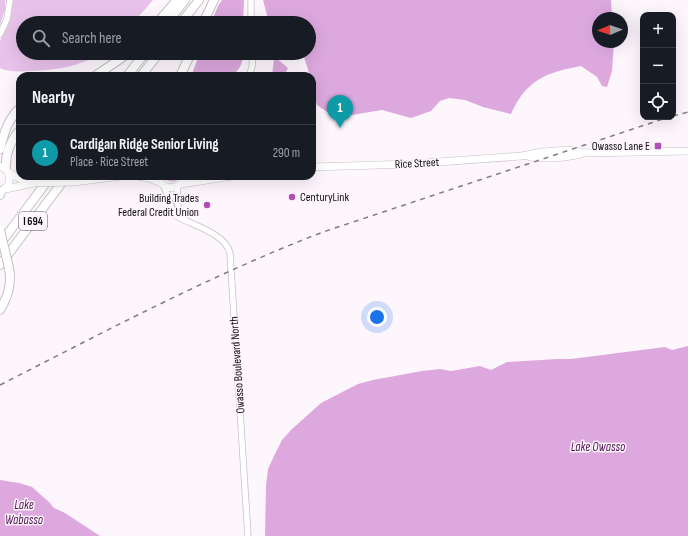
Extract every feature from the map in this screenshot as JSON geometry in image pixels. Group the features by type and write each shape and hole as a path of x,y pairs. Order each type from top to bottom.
{"highway":[{"path":"163,16 177,0"},
{"path":"172,16 185,0"},
{"path":"186,16 199,0"},
{"path":"206,16 214,0"},
{"path":"100,72 118,60"},
{"path":"130,72 140,60"},
{"path":"144,72 154,60"},
{"path":"182,72 188,60"},
{"path":"0,132 12,113 16,110"},
{"path":"0,149 8,124 16,113"},
{"path":"5,169 6,157 16,134"},
{"name":"I 694","path":"0,244 48,180"},
{"name":"I 694","path":"0,265 64,180"},
{"path":"0,230 10,278 5,301 0,310"}],"main road":[{"name":"Rice Street","path":"316,167 411,164 522,156 542,158 568,157 587,153 688,151"},
{"path":"5,169 16,176"},
{"path":"2,192 10,182 5,169"},
{"path":"23,180 34,183"},
{"path":"2,192 34,183 90,180"},
{"path":"179,185 182,180"},
{"path":"161,181 171,188 179,185 208,180"}],"street":[{"path":"0,34 7,19 10,0"},
{"path":"252,0 252,16"},
{"path":"250,72 252,60"},
{"name":"Owasso Boulevard North","path":"161,181 174,215 220,238 228,247 230,253 248,536"},
{"path":"179,185 176,197 177,204 184,220"}],"shaded area":[{"path":"0,0 5,0 5,10 0,25"},
{"path":"13,0 153,0 139,16 16,16 16,60 89,60 76,65 50,70 8,71 0,68 0,41 10,21"},
{"path":"167,180 177,180 176,181 171,182"}],"water":[{"path":"222,0 244,0 243,16 214,16"},
{"path":"263,0 611,0 612,12 592,12 592,48 614,48 612,71 607,87 602,86 597,77 581,66 558,71 548,75 531,85 523,93 511,114 483,107 465,100 449,98 440,101 431,111 411,118 382,110 352,115 327,112 317,105 316,72 309,72 305,60 316,60 316,16 267,16"},
{"path":"197,60 242,60 239,69 235,72 193,72"},
{"path":"274,60 278,60 288,68 286,72 272,72"},
{"name":"Lake Owasso","path":"688,346 688,536 265,536 266,486 268,469 282,440 321,403 358,384 422,371 440,369 451,371 480,366 491,370 507,362 571,359 665,347 672,350"},
{"name":"Lake Wabasso","path":"0,480 32,487 54,508 65,513 100,536 0,536"}],"railway":[{"path":"676,115 688,112"},
{"path":"0,385 119,324 240,266 323,232 660,120"}],"place":[{"name":"Cardigan Ridge Senior Living","path":"340,128"},
{"name":"Owasso Lane E","path":"658,146"},
{"name":"CenturyLink","path":"292,197"},
{"name":"Building Trades Federal Credit Union","path":"207,205"}]}
